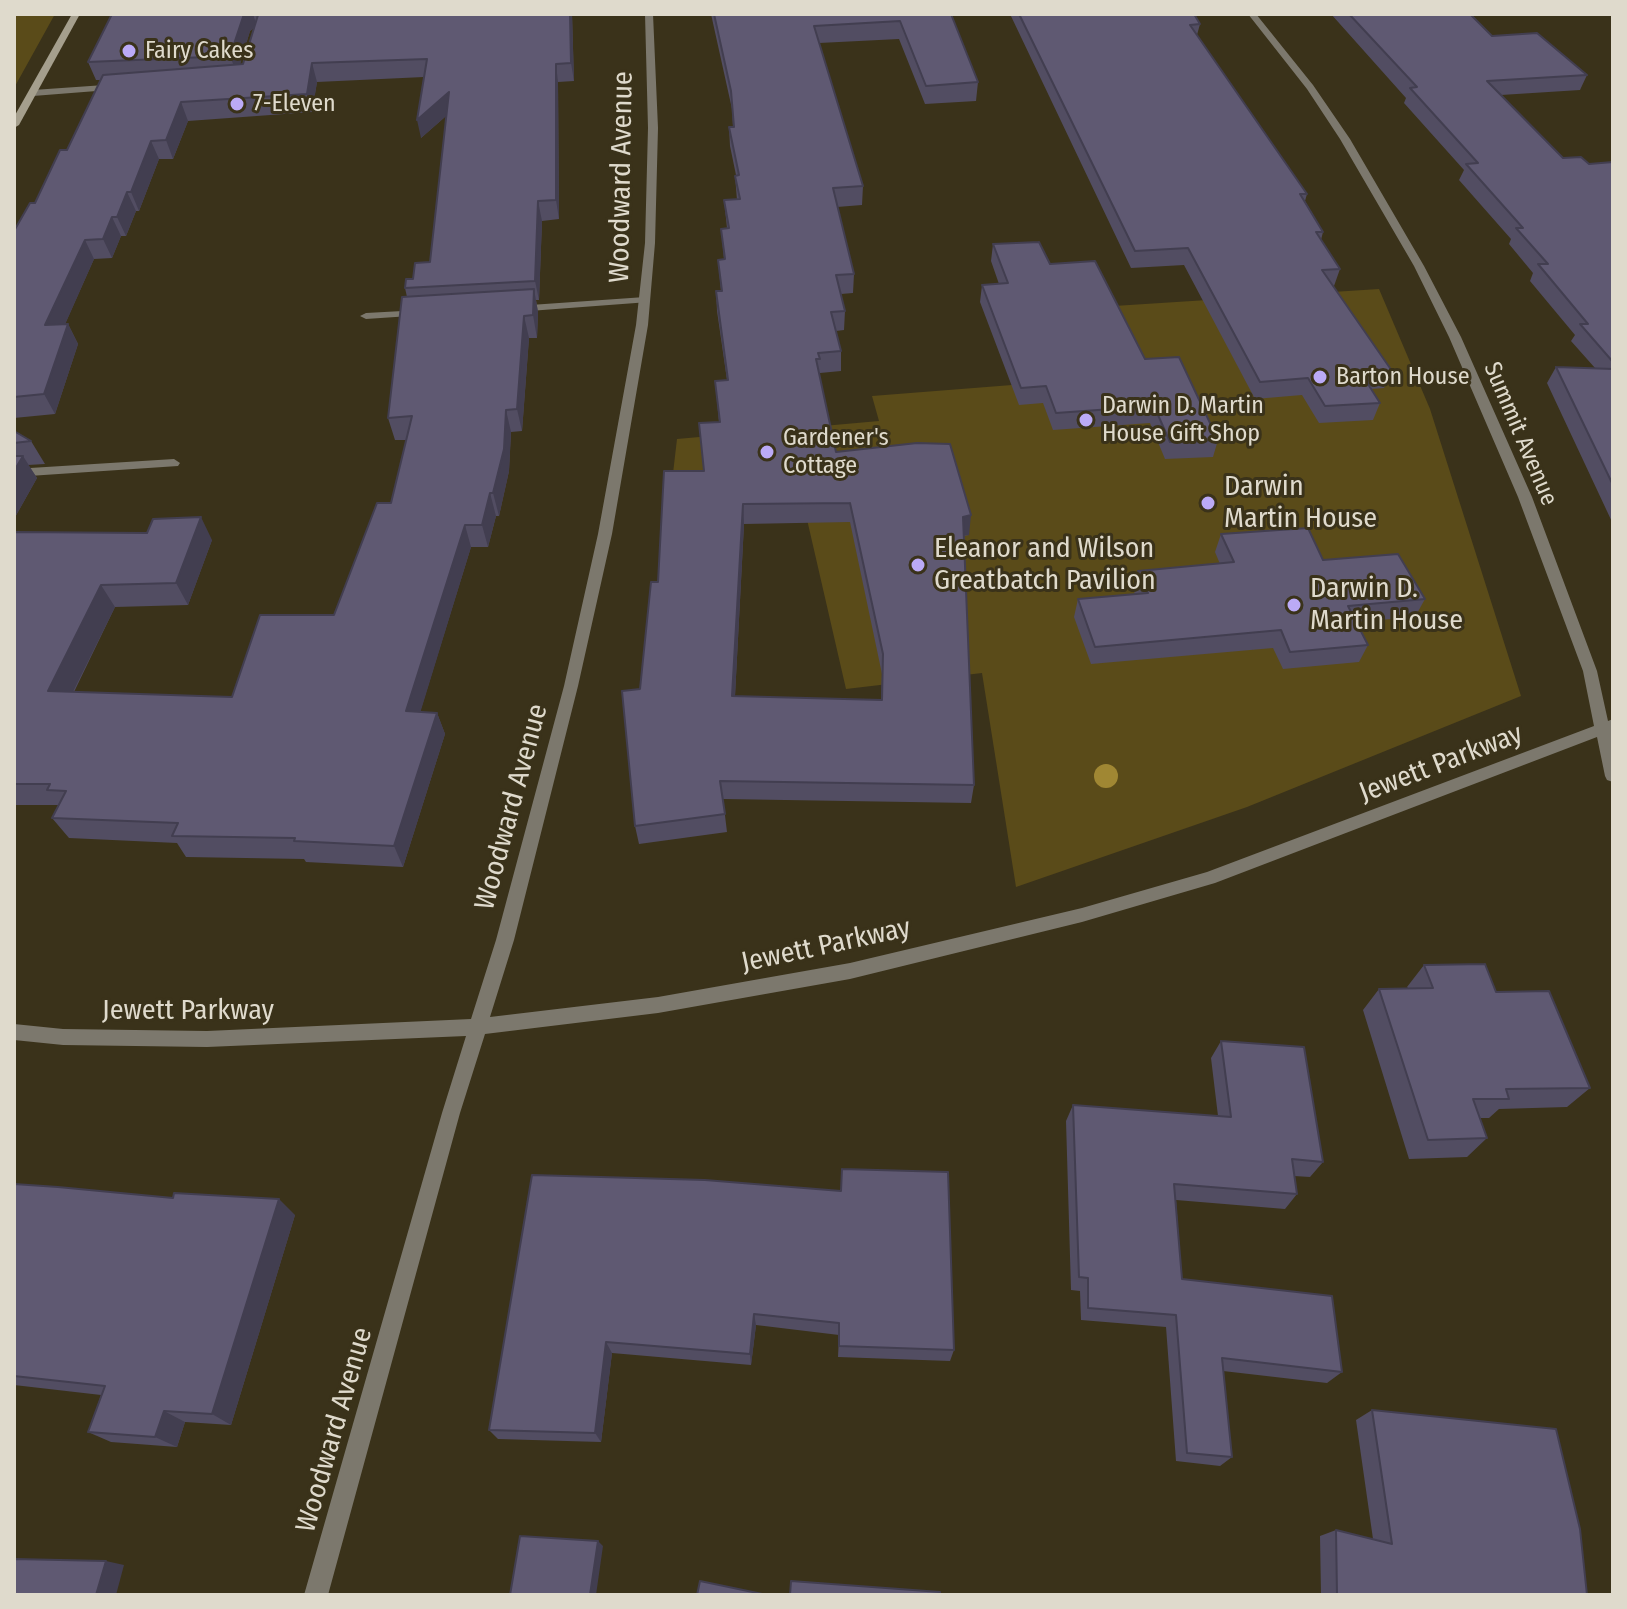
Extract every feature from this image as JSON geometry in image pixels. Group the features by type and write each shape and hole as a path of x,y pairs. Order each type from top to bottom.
{"street":[{"path":"14,125 76,14"},
{"name":"Woodward Avenue","path":"316,1595 477,1027 505,940 571,686 605,534 645,300 653,128 649,14"},
{"name":"Summit Avenue","path":"1252,14 1310,87 1345,139 1438,304 1525,497 1590,671 1608,727 1613,776"},
{"path":"33,93 124,87"},
{"path":"509,309 645,300"},
{"path":"366,316 438,313"},
{"path":"14,473 174,463"},
{"name":"Jewett Parkway","path":"14,1032 63,1037 207,1039 477,1027 658,1005 835,974 1082,915 1209,878 1608,727"}],"shaded area":[{"path":"14,14 55,14 14,88"},
{"path":"1379,289 1430,409 1521,696 1247,807 1016,887 982,673 846,689 800,489 670,499 677,439 879,421 872,396 1012,385 1036,311"}],"building":[{"path":"112,14 244,14 230,56 88,62"},
{"path":"257,14 570,14 571,63 556,64 556,200 538,201 535,281 405,288 406,279 413,279 415,263 430,262 449,92 417,120 427,59 312,63 307,94 181,102 166,140 151,141 131,192 127,192 117,217 112,217 103,239 85,240 45,325 68,324 44,394 14,397 14,231 30,203 35,203 60,150 67,150 103,75 243,64"},
{"path":"714,14 951,14 978,82 926,86 900,21 814,26 863,186 833,188 854,274 836,275 845,311 831,312 841,351 818,353 820,359 816,359 836,452 917,443 950,444 971,515 963,517 974,785 720,781 725,814 635,826 622,691 640,689 651,582 658,582 664,471 704,471 699,423 720,422 715,381 728,380 716,291 722,291 718,260 725,259 721,229 729,228 724,200 740,199 735,176 739,175 729,127 734,127 731,91","holes":["850,503 883,654 882,700 732,696 743,504"]},
{"path":"1019,14 1194,14 1200,24 1190,25 1307,194 1300,194 1323,232 1316,232 1340,269 1322,270 1392,371 1361,373 1380,403 1325,406 1308,378 1260,382 1188,248 1135,251"},
{"path":"1349,14 1470,14 1492,36 1537,33 1587,75 1487,81 1563,158 1581,157 1589,164 1613,162 1613,362 1580,324 1588,324 1538,264 1548,264 1516,228 1523,228 1466,164 1478,163 1410,88 1417,87"},
{"path":"1039,242 1050,264 1095,261 1145,359 1179,357 1218,440 1170,442 1154,406 1056,413 1046,386 1021,388 982,285 1008,283 993,244"},
{"path":"534,289 533,315 524,316 517,409 506,410 504,449 493,493 490,493 482,525 465,525 406,711 437,713 394,846 294,841 295,838 172,836 178,823 52,818 66,791 47,790 50,784 14,784 14,532 147,533 153,519 201,517 176,583 101,585 48,691 232,697 260,615 334,615 377,503 391,503 412,416 388,418 402,297"},
{"path":"1556,367 1613,369 1613,485"},
{"path":"14,431 31,441 14,443"},
{"path":"14,456 23,456 14,471"},
{"path":"1308,528 1323,560 1398,554 1425,599 1348,606 1368,645 1290,652 1281,630 1095,647 1078,599 1148,593 1138,571 1234,562 1221,534"},
{"path":"1485,964 1496,992 1549,991 1590,1088 1506,1089 1509,1099 1473,1099 1487,1138 1428,1140 1379,989 1433,988 1424,965"},
{"path":"1221,1041 1304,1047 1323,1162 1292,1159 1297,1194 1174,1184 1182,1279 1332,1296 1342,1372 1222,1358 1232,1457 1187,1453 1176,1315 1088,1308 1088,1278 1079,1277 1073,1105 1231,1117"},
{"path":"842,1169 948,1172 954,1350 839,1346 839,1323 754,1314 750,1354 606,1342 595,1433 489,1430 532,1175 705,1180 841,1191"},
{"path":"14,1184 173,1198 174,1193 279,1199 212,1414 164,1411 155,1437 88,1432 105,1386 14,1376"},
{"path":"1372,1410 1556,1429 1580,1529 1587,1595 1337,1595 1336,1530 1392,1544"},
{"path":"520,1536 598,1541 590,1595 510,1595"},
{"path":"14,1559 106,1561 96,1595 14,1595"},
{"path":"700,1581 767,1595 697,1595"},
{"path":"791,1581 940,1592 940,1595 790,1595"}],"place":[{"name":"Fairy Cakes","path":"129,51"},
{"name":"7-Eleven","path":"237,104"},
{"name":"Barton House","path":"1320,377"},
{"name":"Darwin D. Martin House Gift Shop","path":"1086,420"},
{"name":"Gardener's Cottage","path":"767,452"},
{"name":"Darwin Martin House","path":"1208,503"},
{"name":"Eleanor and Wilson Greatbatch Pavilion","path":"918,565"},
{"name":"Darwin D. Martin House","path":"1294,605"}]}
